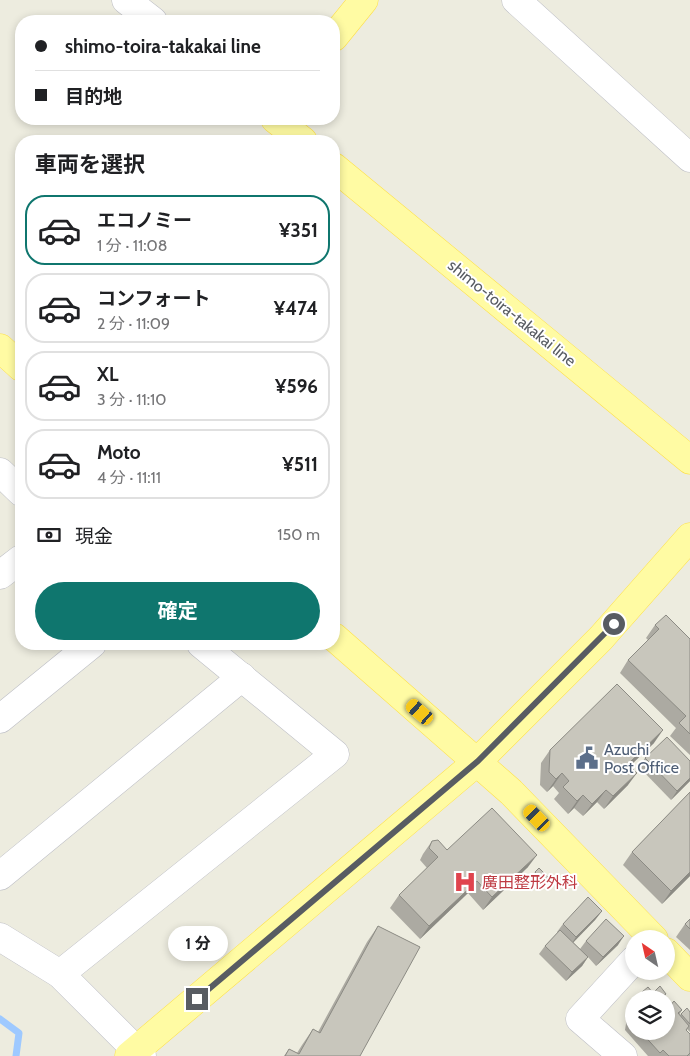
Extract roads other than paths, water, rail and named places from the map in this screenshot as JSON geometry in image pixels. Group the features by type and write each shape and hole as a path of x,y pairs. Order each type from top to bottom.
{"main road":[{"path":"340,30 364,0"},
{"path":"283,125 295,135"},
{"name":"shimo-toira-takakai line","path":"340,172 690,460"},
{"path":"0,348 15,362"},
{"path":"136,1054 478,761 601,638 690,537"},
{"path":"340,642 478,761 511,792 644,930"},
{"path":"675,962 690,978"}],"street":[{"path":"126,0 145,15"},
{"path":"516,0 690,158"},
{"path":"0,472 15,486"},
{"path":"0,575 15,564"},
{"path":"0,720 85,650"},
{"path":"60,974 335,754 208,650"},
{"path":"0,876 242,677"},
{"path":"0,938 60,974 136,1054"},
{"path":"623,1056 580,1019 625,970"}],"waterway":[{"path":"0,1019 19,1033 16,1056"}],"place":[{"name":"Azuchi Post Office","path":"587,758"},
{"name":"廣田整形外科","path":"465,882"}]}
